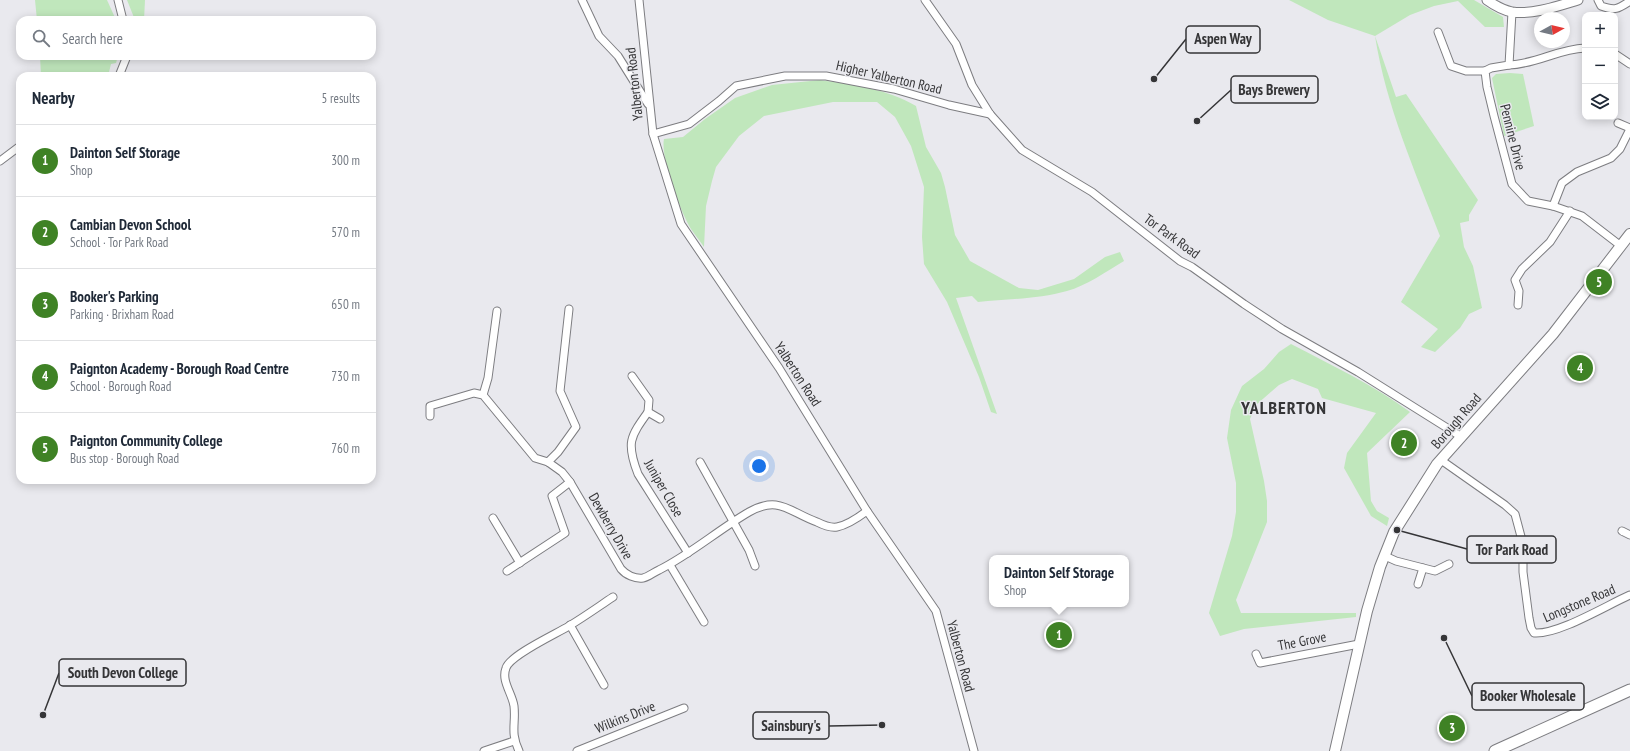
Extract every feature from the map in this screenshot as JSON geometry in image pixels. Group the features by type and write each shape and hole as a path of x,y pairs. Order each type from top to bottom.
{"main road":[{"name":"Borough Road","path":"1335,751 1367,611 1394,532 1412,502 1441,460 1460,436 1553,334 1630,234"},
{"path":"1495,751 1630,690"}],"street":[{"path":"118,0 122,16"},
{"path":"582,0 599,36 618,56 650,106"},
{"name":"Yalberton Road","path":"639,0 652,134 681,224 779,368 867,511 936,611 974,751"},
{"name":"Tor Park Road","path":"925,0 956,44 972,85 990,114 1022,150 1092,192 1180,261 1192,267 1244,304 1358,372 1460,436"},
{"path":"1487,0 1497,7 1512,12 1538,10 1578,0"},
{"path":"1598,0 1601,6 1611,10 1630,1"},
{"path":"1509,65 1512,12"},
{"path":"1438,32 1451,66 1466,71 1486,71 1491,68 1534,62 1569,50 1582,48"},
{"path":"1618,56 1630,64"},
{"path":"121,72 125,60"},
{"name":"Pennine Drive","path":"1486,71 1487,87 1512,184 1528,201 1553,206 1582,216 1621,246"},
{"name":"Higher Yalberton Road","path":"652,134 689,124 720,101 736,86 785,76 833,77 894,89 949,105 990,114"},
{"path":"1553,206 1562,183 1577,172 1611,158 1620,149 1628,137 1630,128 1618,122"},
{"path":"0,161 16,149"},
{"path":"1518,305 1519,291 1515,280 1522,269 1550,242 1570,211"},
{"path":"548,462 558,452 576,427 560,391 569,308"},
{"path":"430,416 430,406 474,393 483,396 488,378 497,311"},
{"path":"632,376 649,400 648,412 660,419"},
{"name":"Dewberry Drive","path":"483,396 535,458 548,462 562,472 570,482 625,574 643,578 670,564 734,521 761,506 773,504 784,506 808,519 824,525 838,527 850,522 867,511"},
{"name":"Juniper Close","path":"648,412 634,432 631,441 633,462 638,474 688,553"},
{"name":"Longstone Road","path":"1441,460 1505,505 1514,514 1523,544 1524,572 1529,618 1531,628 1534,633 1546,632 1564,627 1630,595"},
{"path":"700,462 734,521 749,550 755,566"},
{"path":"507,572 565,533 552,496 570,482"},
{"path":"493,518 520,563"},
{"path":"1622,531 1630,535"},
{"path":"1385,556 1396,561 1435,571 1449,564"},
{"path":"670,564 704,622"},
{"path":"1418,584 1423,568"},
{"path":"519,751 514,742 512,726 514,706 504,677 506,667 512,659 524,651 570,625 613,597"},
{"path":"570,625 604,685"},
{"name":"The Grove","path":"1256,654 1260,663 1359,644"},
{"name":"Wilkins Drive","path":"576,751 684,708"},
{"path":"484,751 514,742"}],"green space":[{"path":"35,0 107,0 114,16 37,16"},
{"path":"127,0 145,0 144,16 133,16"},
{"path":"1289,0 1474,0 1503,17 1504,27 1485,27 1458,1 1434,6 1410,15 1375,36 1328,20"},
{"path":"1375,36 1396,97 1406,94 1478,200 1469,215 1469,221 1460,223 1464,247 1473,266 1482,308 1469,314 1460,328 1435,352 1421,347 1438,329 1401,302 1440,236 1402,138 1386,88"},
{"path":"40,60 117,60 116,63 111,64 109,72 41,72"},
{"path":"1496,74 1523,74 1534,126 1504,136 1492,78"},
{"path":"820,80 870,88 894,95 916,106 926,147 941,173 955,235 970,261 1019,288 1038,290 1074,279 1105,257 1120,252 1124,261 1089,282 1067,291 1034,297 978,302 972,296 956,298 997,414 991,412 979,377 947,302 924,264 922,237 924,187 911,146 895,117 877,102 833,102 764,116 739,136 716,167 706,206 704,247 691,229 677,199 668,172 665,159 664,139 683,137 705,119 735,98 772,85"},
{"path":"1291,344 1367,384 1410,412 1367,453 1371,501 1377,511 1389,518 1387,526 1371,516 1344,468 1347,453 1376,413 1322,398 1318,389 1292,379 1279,385 1256,405 1250,419 1264,481 1267,501 1267,522 1236,600 1241,613 1356,613 1356,617 1244,629 1220,636 1209,613 1232,536 1236,512 1236,483 1227,438 1231,410 1242,386 1264,369 1279,352"}],"place":[{"name":"Aspen Way","path":"1154,79"},
{"name":"Bays Brewery","path":"1197,121"},
{"name":"Paignton Community College","path":"1599,282"},
{"name":"Paignton Academy - Borough Road Centre","path":"1580,368"},
{"name":"Cambian Devon School","path":"1404,443"},
{"name":"Tor Park Road","path":"1397,530"},
{"name":"Dainton Self Storage","path":"1059,635"},
{"name":"Booker Wholesale","path":"1444,638"},
{"name":"South Devon College","path":"43,715"},
{"name":"Sainsbury's","path":"882,725"},
{"name":"Booker's Parking","path":"1452,728"}],"district":[{"name":"YALBERTON","path":"1284,408"}]}
